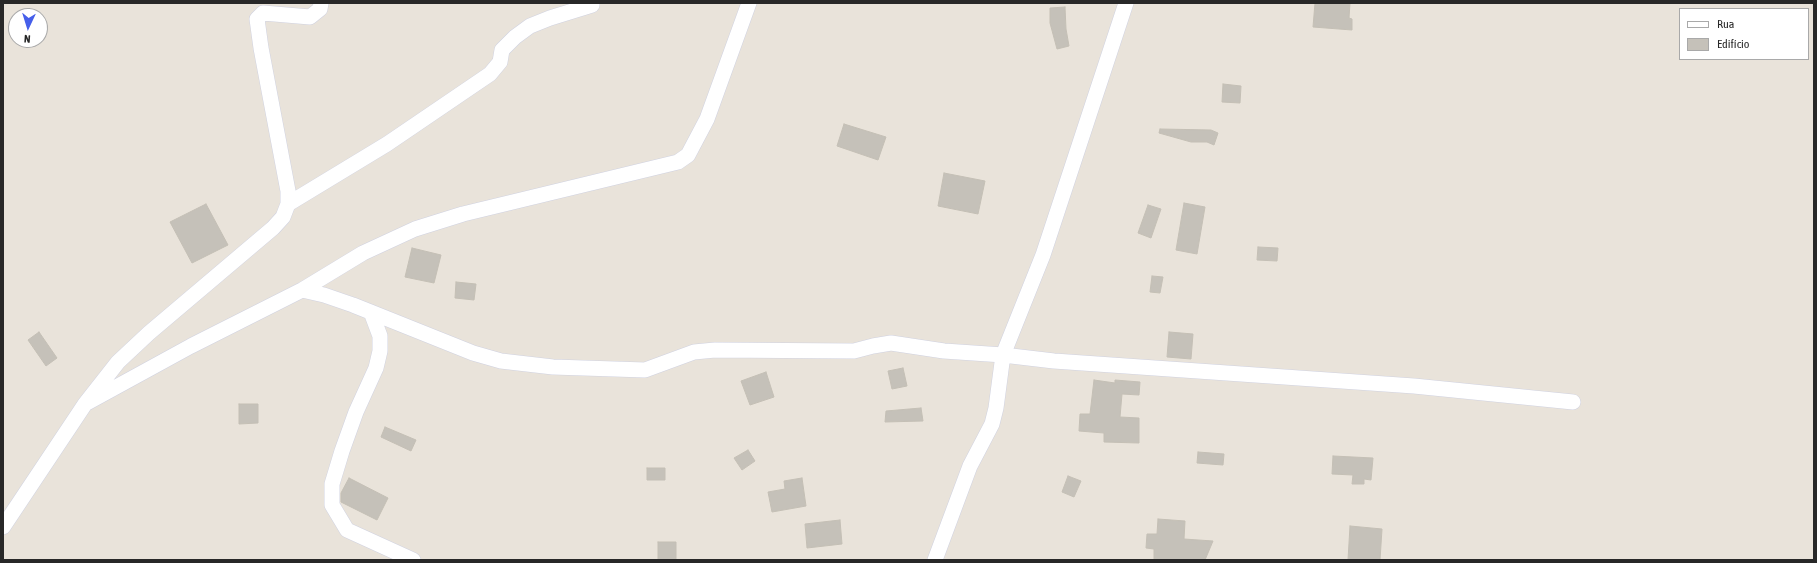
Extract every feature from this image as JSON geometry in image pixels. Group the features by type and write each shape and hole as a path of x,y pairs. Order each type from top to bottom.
{"street":[{"path":"3,527 85,404 118,362 149,333 273,228 283,217 288,204 288,191 261,48 257,19 263,13 310,17 320,9 320,3"},
{"path":"85,404 191,346 302,290 363,253 415,229 463,214 678,162 688,155 707,119 750,3"},
{"path":"935,560 970,466 992,424 996,408 1003,355 1043,255 1126,3"},
{"path":"288,204 387,144 490,74 500,62 502,50 515,37 530,26 592,5"},
{"path":"302,290 324,295 371,312 473,353 501,361 554,367 645,370 694,352 715,350 854,351 891,343 944,351 1003,355 1054,361 1414,386 1573,402"},
{"path":"371,312 380,336 380,351 376,368 356,412 342,451 332,484 332,505 347,530 413,560"}],"building":[{"path":"1315,3 1350,3 1349,18 1352,19 1352,30 1313,27"},
{"path":"1065,7 1066,29 1069,46 1057,49 1050,23 1050,8"},
{"path":"1223,84 1241,86 1240,103 1222,102"},
{"path":"844,124 886,137 878,160 837,146"},
{"path":"1160,129 1211,130 1218,133 1214,145 1207,142 1191,142 1159,133"},
{"path":"944,173 985,181 978,214 938,206"},
{"path":"1184,203 1205,207 1197,254 1176,250"},
{"path":"206,204 228,245 192,263 170,222"},
{"path":"1148,205 1161,209 1151,238 1138,233"},
{"path":"1258,247 1278,248 1277,261 1257,260"},
{"path":"412,248 441,255 434,283 405,277"},
{"path":"1152,276 1163,277 1160,293 1150,292"},
{"path":"456,282 476,284 474,300 455,298"},
{"path":"39,332 57,358 46,366 28,340"},
{"path":"1169,332 1193,334 1191,359 1167,357"},
{"path":"903,368 907,386 892,389 888,371"},
{"path":"766,372 774,397 750,405 741,381"},
{"path":"1094,380 1115,383 1115,380 1140,382 1139,395 1122,394 1120,417 1139,418 1139,443 1104,442 1104,433 1079,431 1080,414 1090,414"},
{"path":"239,404 258,404 258,423 239,424"},
{"path":"921,408 923,421 885,422 886,411"},
{"path":"385,427 416,440 411,451 381,437"},
{"path":"748,450 755,461 742,470 734,458"},
{"path":"1198,452 1224,454 1223,465 1197,463"},
{"path":"1333,456 1373,458 1371,480 1364,479 1364,484 1352,484 1353,475 1332,474"},
{"path":"647,468 665,468 665,480 647,480"},
{"path":"1068,476 1081,481 1074,497 1062,492"},
{"path":"349,478 388,498 377,520 341,502 341,493"},
{"path":"802,478 806,506 772,512 768,492 785,489 784,481"},
{"path":"1158,519 1185,521 1184,539 1213,541 1205,560 1154,560 1154,549 1146,548 1147,534 1157,534"},
{"path":"840,520 842,544 807,548 805,524"},
{"path":"1350,526 1382,529 1380,560 1348,560"},
{"path":"658,542 676,542 676,560 658,560"}]}
